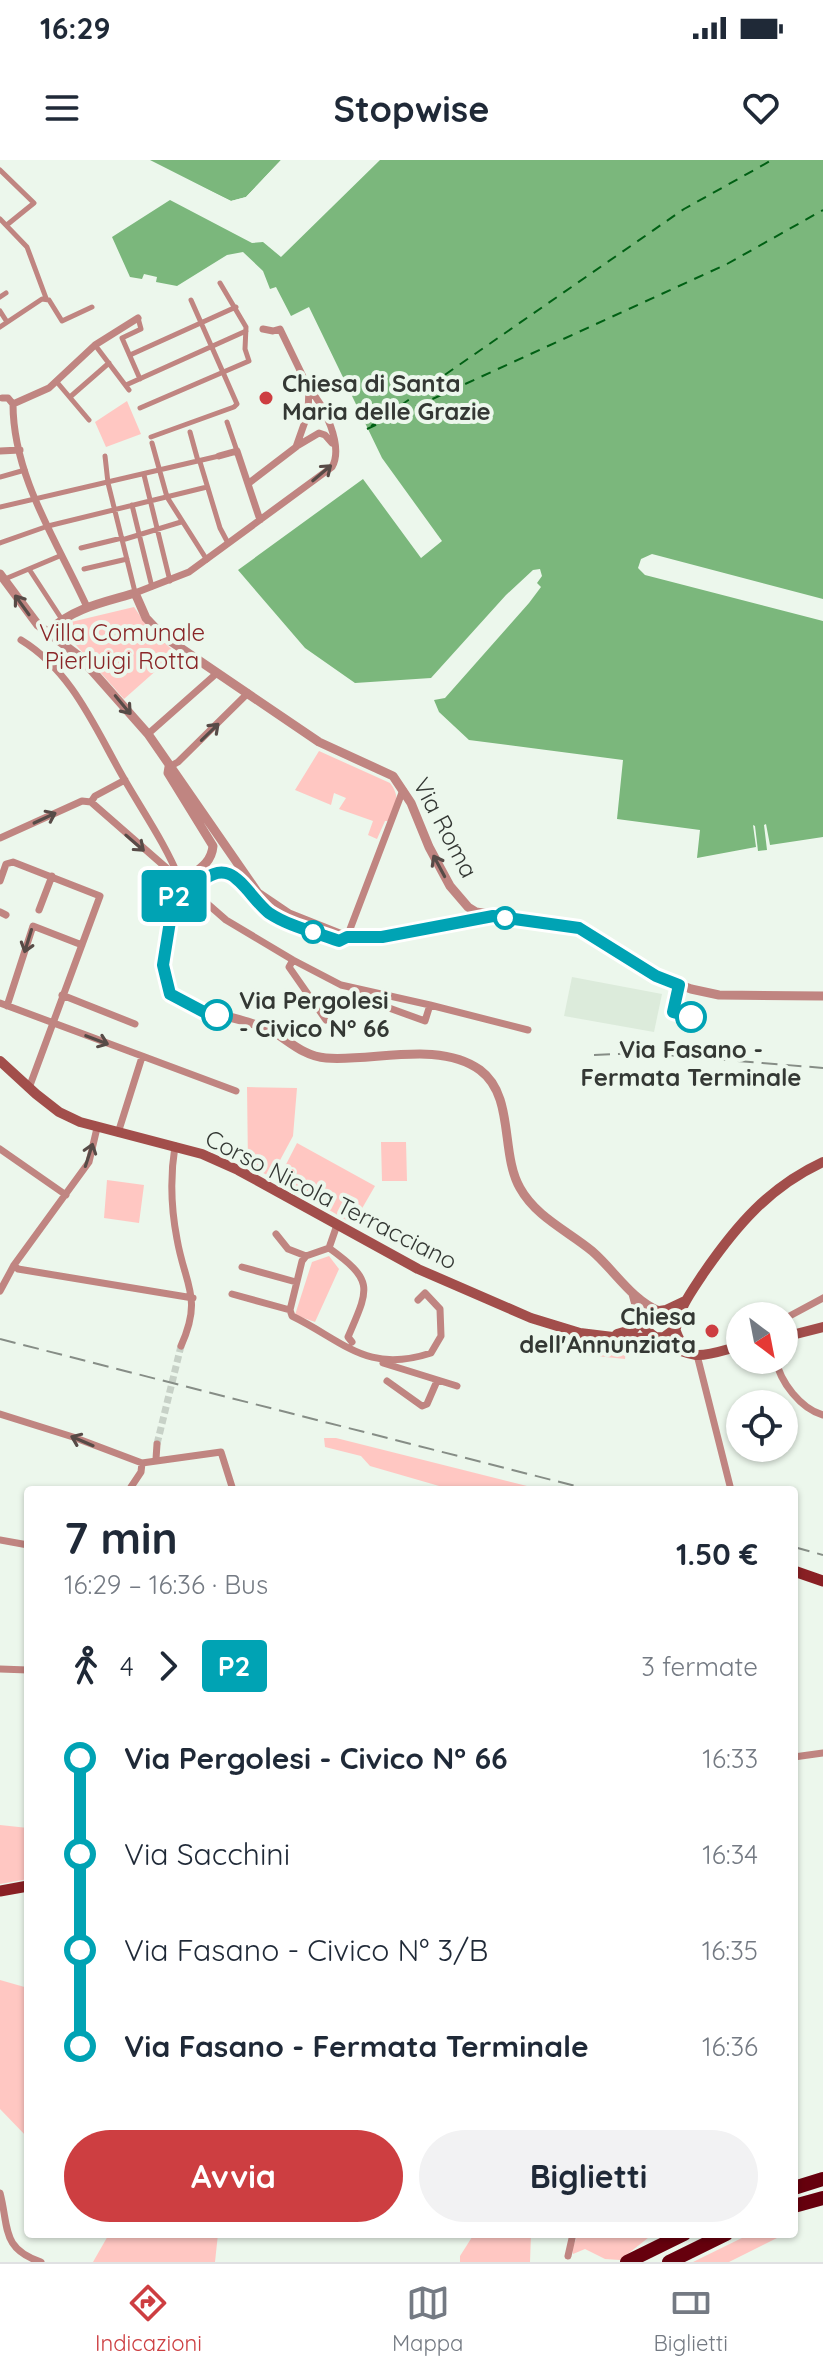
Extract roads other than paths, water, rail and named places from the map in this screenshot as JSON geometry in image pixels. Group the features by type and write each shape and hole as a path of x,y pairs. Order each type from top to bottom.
{"highway":[{"path":"798,2187 823,2179"},
{"path":"798,2205 823,2198"},
{"path":"627,2262 676,2238"},
{"path":"669,2262 718,2238"}],"main road":[{"name":"Corso Nicola Terracciano","path":"0,1061 59,1112 97,1128 202,1154 238,1170 418,1269 515,1311 580,1333 656,1337"},
{"path":"656,1337 668,1336 676,1328 685,1301 723,1244 750,1212 791,1179 823,1162"},
{"path":"612,1337 634,1329 647,1313 685,1301"},
{"path":"659,1311 670,1316 681,1342 695,1354"},
{"path":"640,1319 646,1332 685,1352 695,1354 726,1348"},
{"path":"798,1333 823,1327"},
{"path":"798,1572 823,1581"},
{"path":"0,1891 24,1887"}],"street":[{"path":"0,170 34,203 8,224"},
{"path":"0,219 27,247 46,298 62,321 92,307"},
{"path":"140,408 249,361 244,345 246,329 220,283"},
{"path":"0,297 6,293"},
{"path":"0,327 46,298"},
{"path":"191,300 236,400 234,407 152,440 167,497 207,560"},
{"path":"130,355 236,307"},
{"path":"0,311 7,322"},
{"path":"13,404 40,393 95,345 138,318 141,329 122,338 140,379"},
{"path":"95,345 127,388 246,329"},
{"path":"49,631 61,618 87,607 171,581 207,560 332,467 336,460 331,428 314,394 280,329 263,329"},
{"path":"70,397 109,363"},
{"path":"56,381 89,420"},
{"path":"296,447 308,413 309,389"},
{"path":"2,398 8,398 13,404 20,450 34,498 74,573 87,607"},
{"path":"227,422 260,520"},
{"path":"190,432 220,528 228,544"},
{"path":"249,483 319,433 334,444"},
{"path":"0,451 20,450"},
{"path":"0,507 237,451"},
{"path":"105,456 108,483 135,593"},
{"path":"0,477 25,470"},
{"path":"144,475 171,581"},
{"path":"0,543 48,526 207,487"},
{"path":"132,505 152,588"},
{"path":"81,548 181,522"},
{"path":"62,555 2,577 33,619 79,656 148,734 258,893 289,914 347,937 382,937 493,916 579,928 656,976 691,989 754,997 823,996"},
{"path":"84,569 127,559"},
{"path":"29,569 61,618"},
{"name":"Via Roma","path":"135,593 152,626 217,673 319,742 388,773 404,789 450,886 468,907 493,916"},
{"path":"21,640 34,647 70,685 188,881"},
{"path":"148,734 217,673"},
{"path":"169,767 178,762 248,693"},
{"path":"169,767 168,773 213,846 208,863 175,890 163,965 170,994 204,1012 253,1023 318,1056 449,1056 480,1069 498,1094 514,1175 524,1194 543,1215 591,1250 633,1294 659,1311"},
{"path":"91,802 95,796 125,780"},
{"path":"188,881 214,873 234,876 271,914 339,941 347,937 404,789"},
{"path":"0,838 82,801 91,802 188,881 226,920 293,960 341,985 528,1030"},
{"path":"0,881 6,864 13,862 100,896 29,1088"},
{"path":"39,910 52,876"},
{"path":"82,945 33,926 3,1004 236,1091"},
{"path":"293,960 289,967 326,1020"},
{"path":"354,988 356,996 425,1021 430,1005"},
{"path":"62,995 135,1024"},
{"path":"383,1006 386,995"},
{"path":"398,1010 400,999"},
{"path":"118,1133 142,1057"},
{"path":"0,1291 14,1265 89,1162 97,1128"},
{"path":"175,1146 170,1176 175,1239 193,1298 192,1318 181,1346"},
{"path":"0,1149 66,1195"},
{"path":"337,1225 329,1245 306,1256 296,1282 290,1310 292,1316 313,1326 328,1339 381,1362 457,1386"},
{"path":"276,1234 288,1249 306,1256"},
{"path":"329,1245 351,1264 364,1281 364,1301 348,1337 352,1342"},
{"path":"14,1265 18,1269 193,1298"},
{"path":"242,1267 296,1282"},
{"path":"381,1362 410,1360 431,1353 441,1336 440,1309 425,1293 418,1300"},
{"path":"232,1294 290,1310"},
{"path":"633,1294 640,1319"},
{"path":"798,1311 823,1298"},
{"path":"695,1354 730,1486"},
{"path":"379,1373 381,1362"},
{"path":"780,1374 806,1408 823,1415"},
{"path":"387,1381 422,1406 427,1404 437,1381"},
{"path":"0,1414 142,1463 221,1452 232,1486"},
{"path":"156,1459 157,1444"},
{"path":"132,1486 141,1472 142,1463"},
{"path":"0,1540 24,1544"},
{"path":"0,1669 24,1670"},
{"path":"798,1756 823,1753"},
{"path":"0,2193 3,2234 23,2254 41,2262"},
{"path":"568,2256 572,2238"}],"tunnel":[{"path":"157,1444 181,1346"}],"railway":[{"path":"594,1055 643,1053 823,1068"},
{"path":"0,1339 575,1486"},
{"path":"798,1548 823,1555"}],"place":[{"name":"Chiesa di Santa Maria delle Grazie","path":"266,398"},
{"name":"Via Pergolesi - Civico N° 66","path":"217,1015"},
{"name":"Via Fasano - Fermata Terminale","path":"691,1017"},
{"name":"Chiesa dell'Annunziata","path":"712,1331"}],"park label":[{"name":"Villa Comunale Pierluigi Rotta","path":"122,647"}]}
